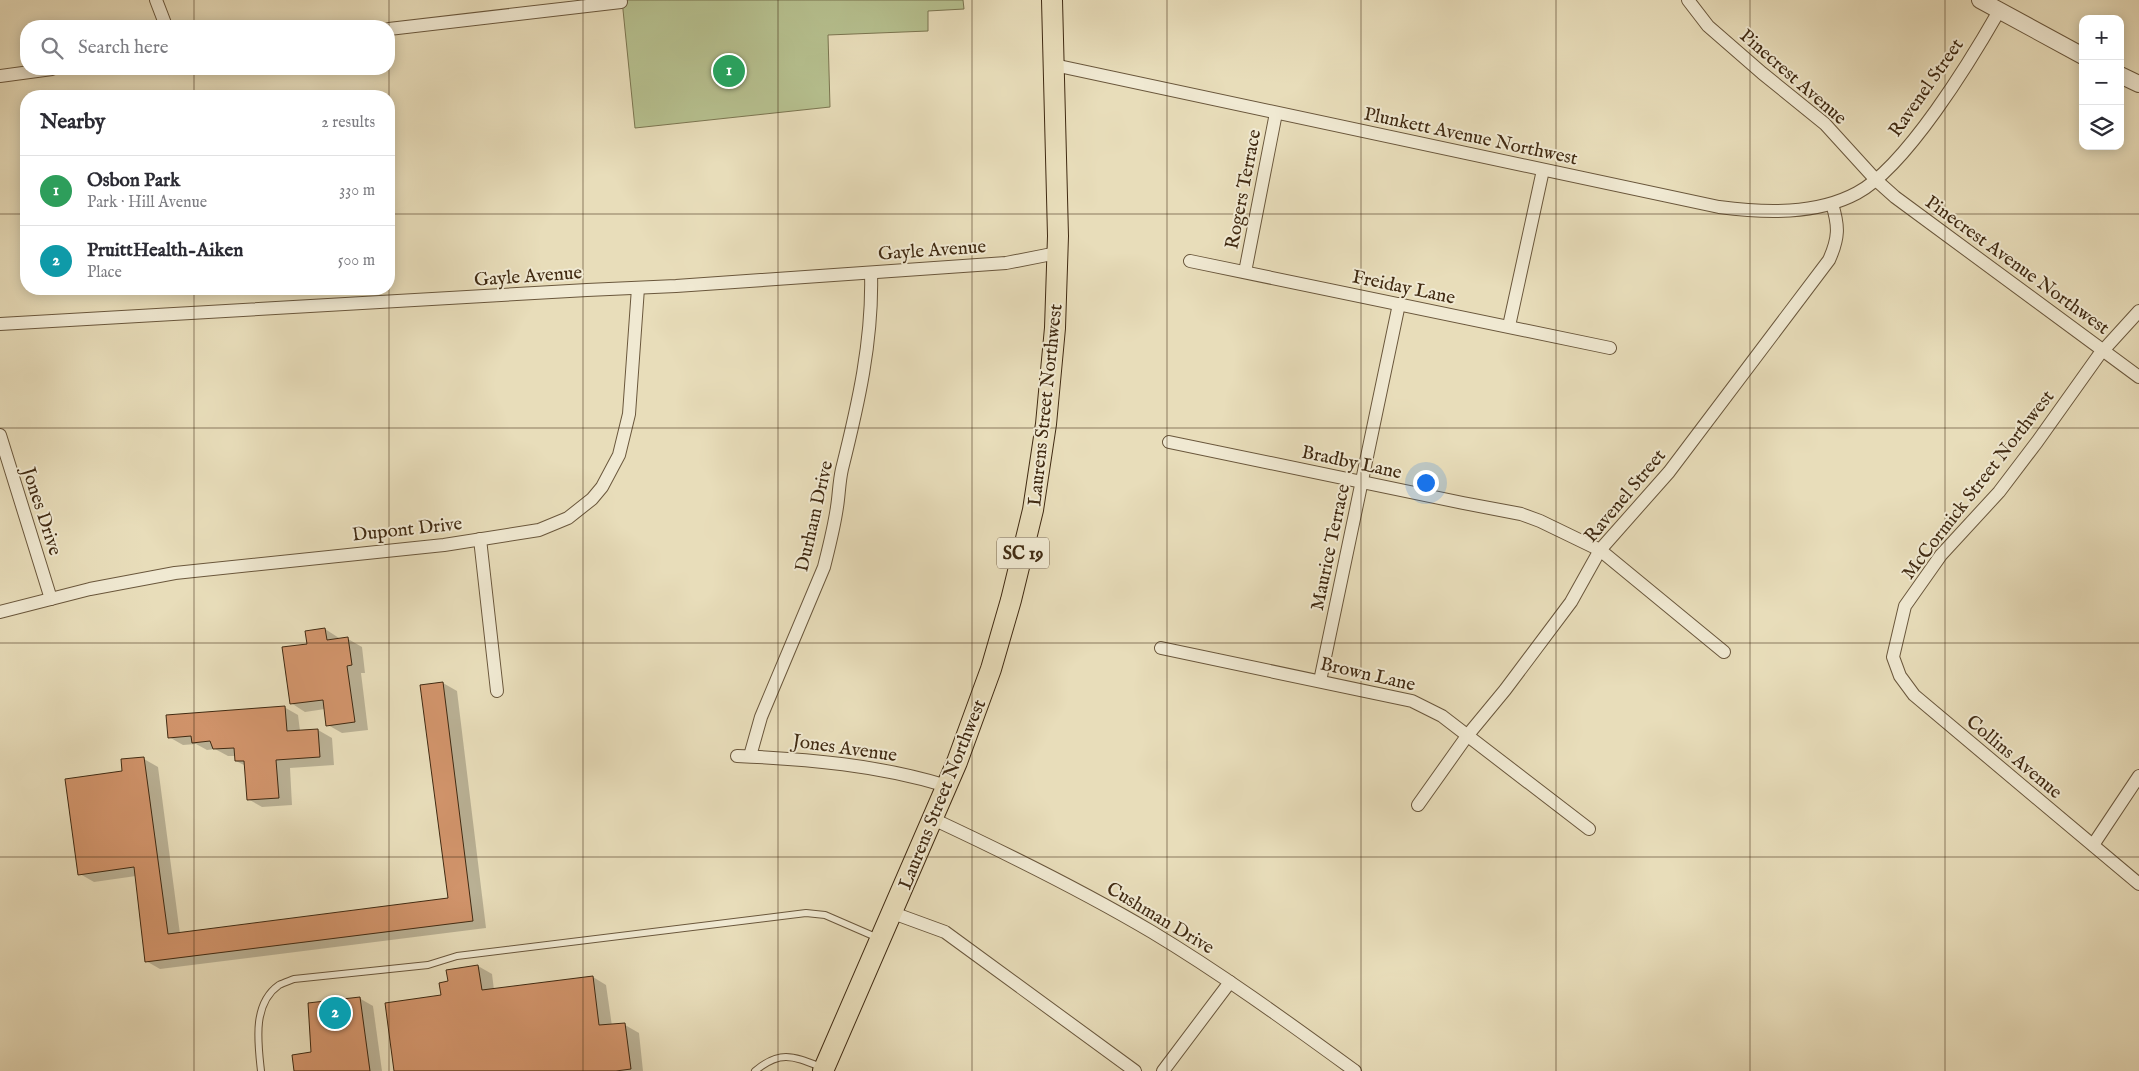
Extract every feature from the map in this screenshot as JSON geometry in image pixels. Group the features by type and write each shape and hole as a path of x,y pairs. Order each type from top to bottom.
{"main road":[{"name":"Laurens Street Northwest","path":"824,1070 947,786 991,669 1012,600 1033,510 1046,424 1056,328 1057,253 1052,0"}],"street":[{"path":"156,0 164,20"},
{"name":"Pinecrest Avenue","path":"1688,0 1708,26 1825,124 1876,180"},
{"path":"1980,0 2079,54"},
{"path":"395,28 527,6 620,2"},
{"name":"Ravenel Street","path":"1876,180 1920,131 1982,40 1999,11"},
{"name":"Plunkett Avenue Northwest","path":"1054,65 1543,170 1744,210 1795,210 1832,204 1858,193 1876,180"},
{"path":"0,76 20,73"},
{"path":"2124,77 2139,84"},
{"name":"Rogers Terrace","path":"1245,272 1276,113"},
{"path":"1509,326 1543,170"},
{"name":"Pinecrest Avenue Northwest","path":"1876,180 1895,197 2028,297 2139,377"},
{"name":"Ravenel Street","path":"1418,805 1467,736 1505,690 1571,602 1600,550 1669,472 1829,260 1837,238 1838,223 1832,204"},
{"name":"Gayle Avenue","path":"0,324 871,273 1006,263 1057,253"},
{"name":"Freiday Lane","path":"1190,261 1610,348"},
{"name":"Durham Drive","path":"743,756 824,567 831,542 841,471 850,440 869,338 872,304 871,273"},
{"name":"Dupont Drive","path":"0,612 135,579 175,573 444,545 539,530 554,525 580,510 602,487 619,455 629,414 638,288"},
{"name":"Maurice Terrace","path":"1320,681 1399,304"},
{"name":"McCormick Street Northwest","path":"1895,640 1905,606 1941,555 1999,492 2104,350 2139,310"},
{"name":"Jones Drive","path":"0,435 51,599"},
{"name":"Bradby Lane","path":"1169,442 1521,514 1540,520 1600,550 1724,652"},
{"path":"480,539 496,691"},
{"name":"Collins Avenue","path":"1895,640 1893,657 1900,676 1914,694 2139,884"},
{"name":"Brown Lane","path":"1161,648 1412,701 1442,716 1588,829"},
{"name":"Jones Avenue","path":"743,756 810,759 908,774 947,786"},
{"path":"2093,845 2139,776"},
{"name":"Cushman Drive","path":"933,819 1018,859 1153,932 1230,982 1355,1071"},
{"path":"894,912 945,932 1135,1071"},
{"path":"1163,1071 1230,982"}],"lane":[{"path":"261,1071 258,1026 263,1007 269,996 279,985 294,979 428,965 457,956 806,913 825,915 882,939"},
{"path":"756,1071 776,1057 787,1056 824,1070"}],"green space":[{"path":"622,0 963,0 964,9 928,11 928,31 828,35 830,107 635,128"}],"building":[{"path":"325,628 327,640 348,637 352,665 347,666 355,722 326,726 323,700 290,704 282,647 307,644 305,631"},
{"path":"443,682 473,921 145,962 134,867 78,875 65,779 122,771 121,759 144,757 168,934 448,898 420,685"},
{"path":"285,706 287,731 318,729 320,757 276,760 279,798 247,800 244,761 235,761 234,748 213,749 210,741 192,743 191,736 168,738 166,715"},
{"path":"478,965 482,990 593,976 599,1025 625,1023 631,1069 616,1071 394,1071 385,1003 441,995 439,983 448,981 446,970"},
{"path":"360,997 370,1071 294,1071 292,1055 311,1052 308,1003"}],"place":[{"name":"Osbon Park","path":"729,71"},
{"name":"PruittHealth-Aiken","path":"335,1013"}]}
